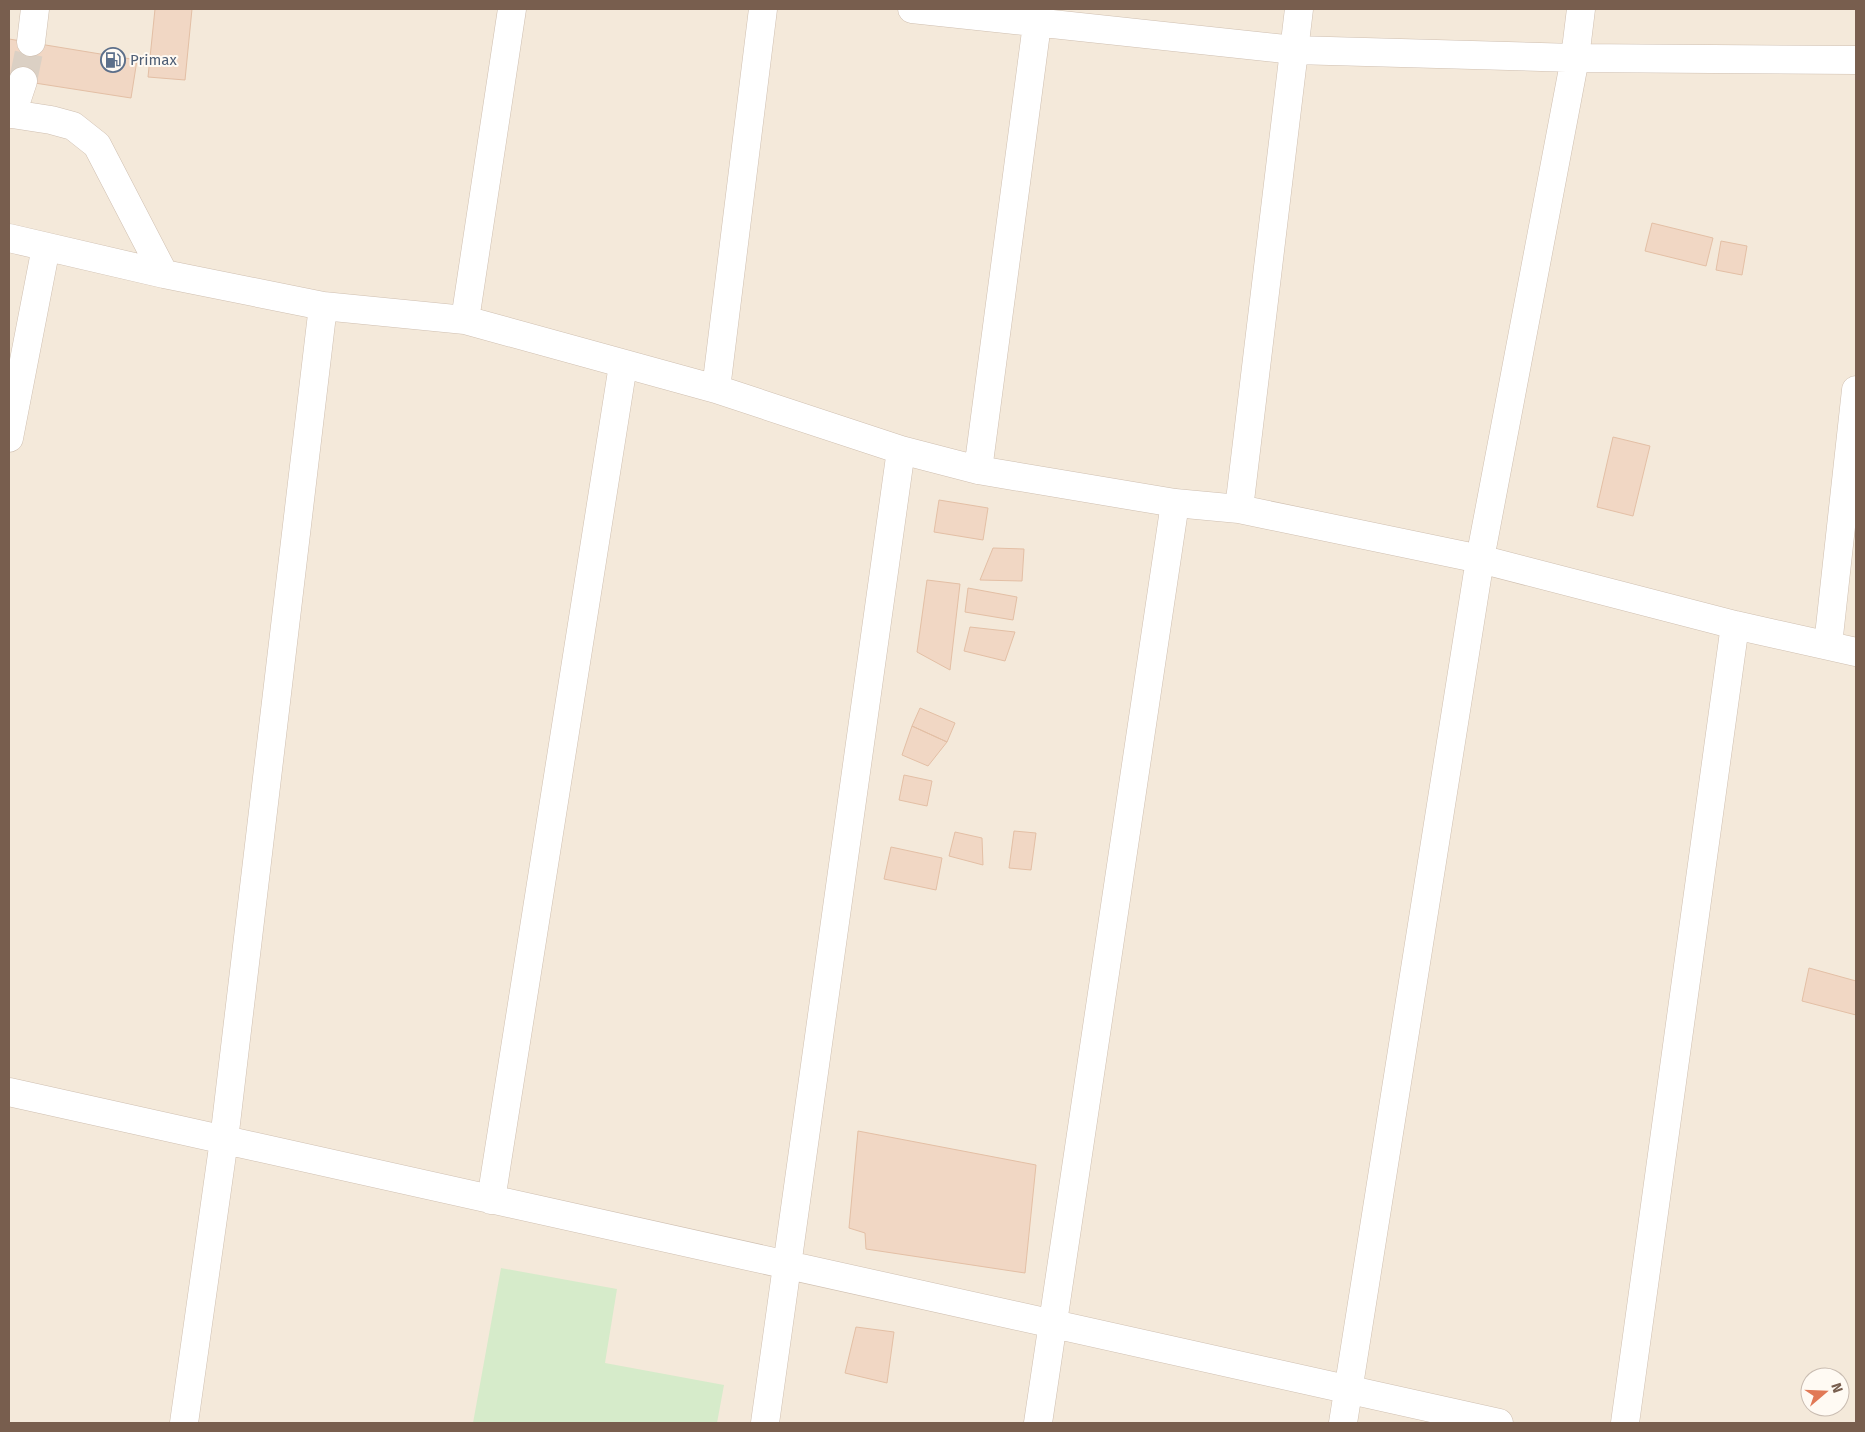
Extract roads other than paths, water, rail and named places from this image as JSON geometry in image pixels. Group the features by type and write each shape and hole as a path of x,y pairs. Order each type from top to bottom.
{"street":[{"path":"31,42 35,9"},
{"path":"465,320 512,9"},
{"path":"716,389 764,9"},
{"path":"912,9 1038,15 1294,50 1575,58 1856,60"},
{"path":"1239,510 1299,9"},
{"path":"1343,1423 1480,559 1575,58 1581,9"},
{"path":"978,470 1038,15"},
{"path":"23,81 10,114 51,120 72,126 97,146 164,274"},
{"path":"10,239 164,274 323,306 465,320 623,365 716,389 901,450 978,470 1175,503 1239,510 1480,559 1735,625 1856,652"},
{"path":"9,438 46,247"},
{"path":"184,1423 224,1140 323,306"},
{"path":"491,1200 623,365"},
{"path":"1828,645 1856,390"},
{"path":"765,1423 901,450"},
{"path":"1038,1423 1051,1324 1175,503"},
{"path":"1625,1423 1735,625"},
{"path":"9,1092 1499,1423"}],"tunnel":[{"path":"23,81 31,42"}],"place":[{"name":"Primax","path":"113,60"}]}
